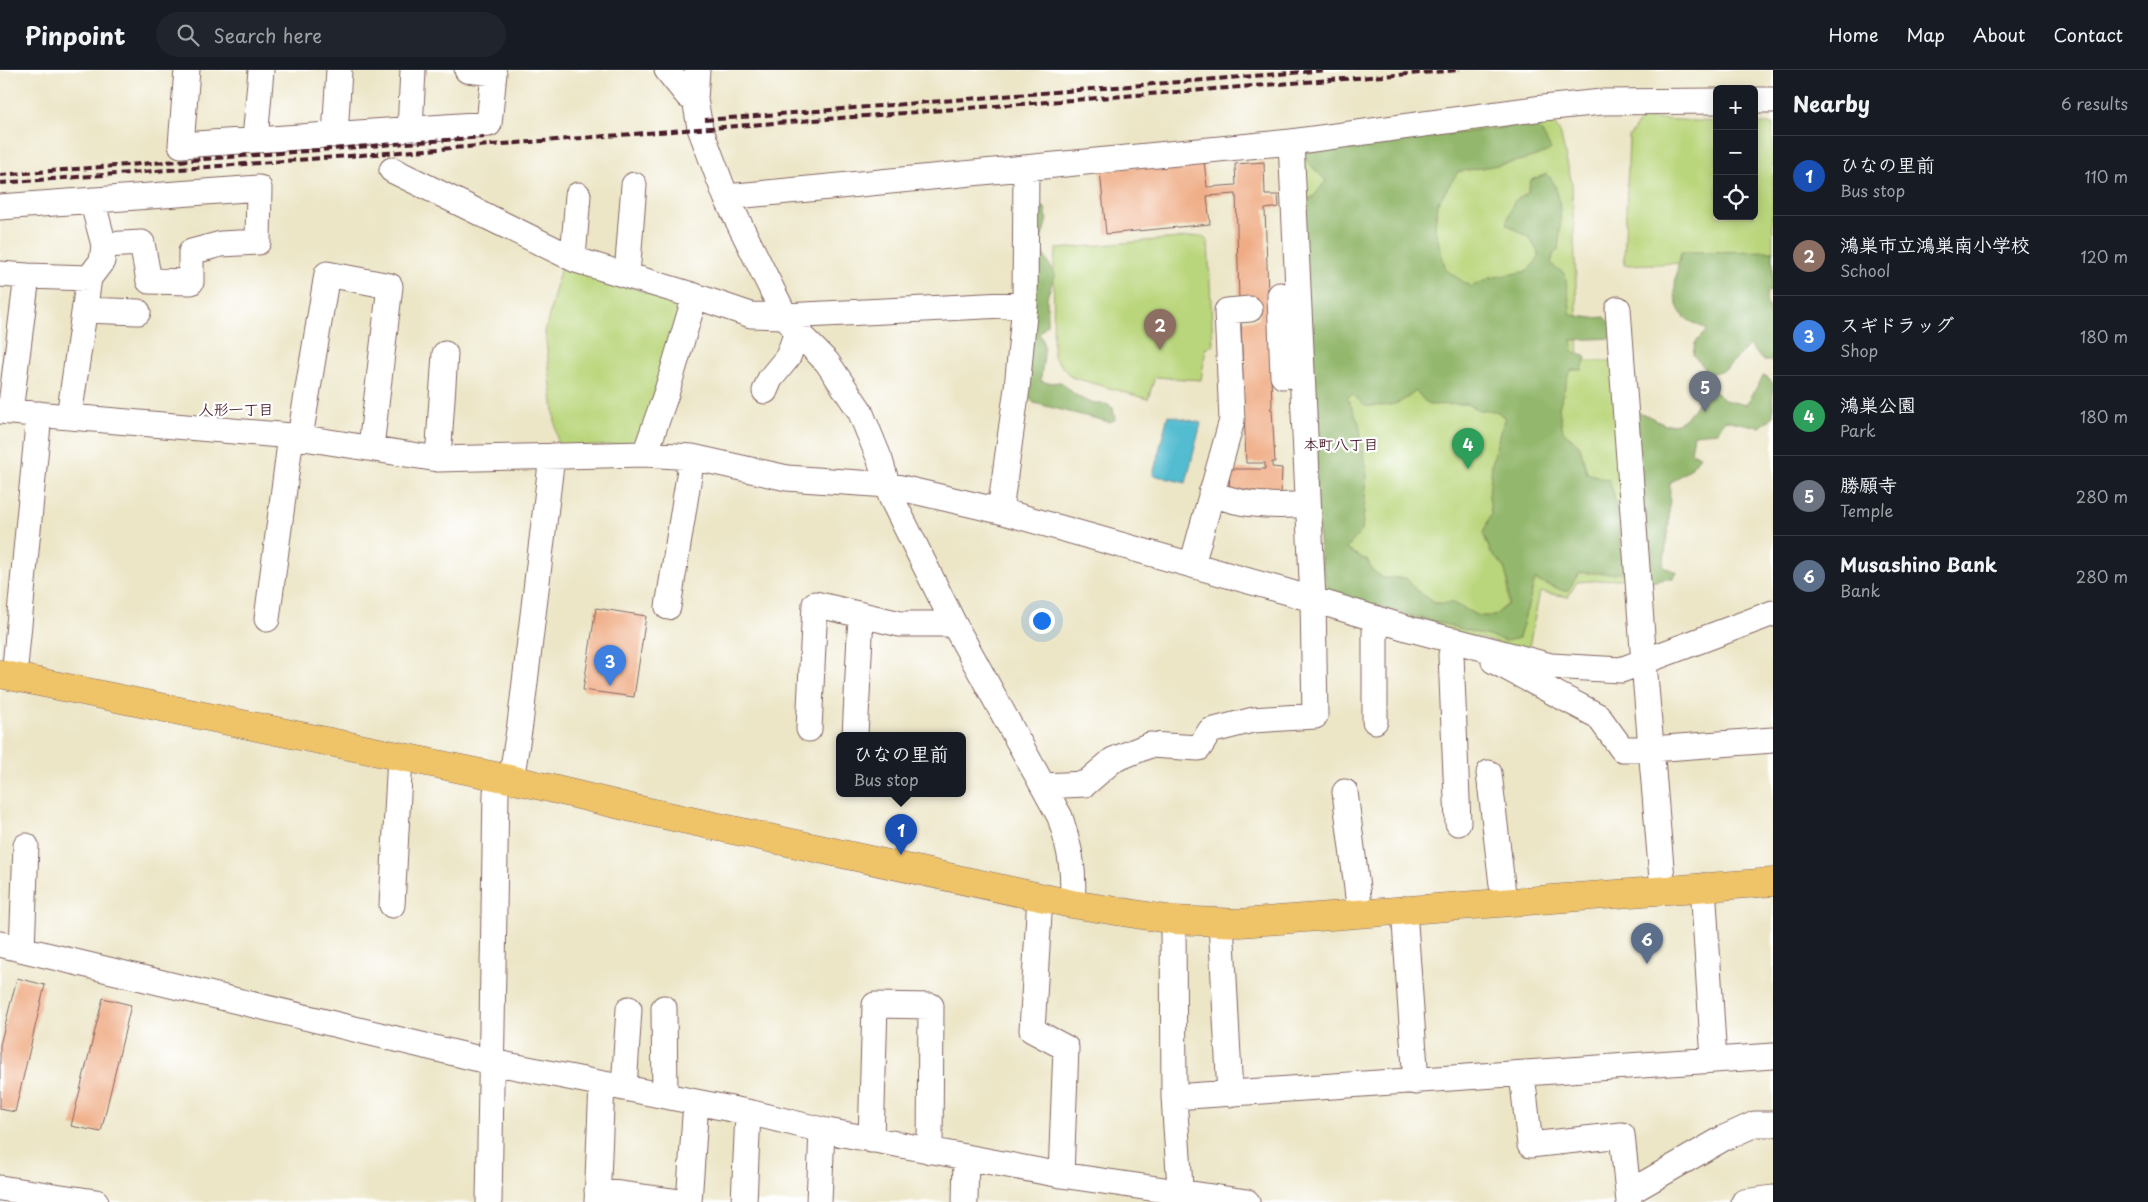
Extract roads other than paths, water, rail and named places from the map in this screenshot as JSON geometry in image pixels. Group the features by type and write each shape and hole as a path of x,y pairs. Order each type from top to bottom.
{"main road":[{"path":"7,676 505,779 1072,904 1173,920 1240,923 1773,882"}],"street":[{"path":"187,70 181,145 489,124 494,73 468,70"},
{"path":"255,140 261,70"},
{"path":"335,135 340,70"},
{"path":"410,129 413,70"},
{"path":"667,70 688,96 695,99"},
{"path":"697,70 695,99 700,128 726,197 791,324 827,362 860,411 888,485 891,498 954,624 1060,818 1071,851 1074,877 1072,904"},
{"path":"1758,100 1773,100"},
{"path":"726,197 1291,142 1543,108 1602,102 1713,101"},
{"path":"1043,786 1085,784 1113,760 1150,745 1199,748 1210,730 1253,720 1315,716 1313,600 1291,142"},
{"path":"1000,511 1017,388 1025,304 1026,168"},
{"path":"392,170 573,258 751,315 791,324 1025,304"},
{"path":"627,275 634,184"},
{"path":"0,207 259,188 258,242 221,244 190,252 191,282 148,281 142,243 104,245"},
{"path":"573,258 578,195"},
{"path":"70,417 89,278 102,262 104,245 92,200"},
{"path":"1278,218 1283,376 1301,373"},
{"path":"0,274 89,278"},
{"path":"268,619 295,436 327,274 390,286 371,447"},
{"path":"27,276 5,411 295,436 438,459 645,454 692,457 786,478 888,485 1000,511 1551,666 1621,670 1644,663 1773,613"},
{"path":"645,454 666,394 695,296"},
{"path":"1618,309 1663,890"},
{"path":"85,310 138,312"},
{"path":"1192,565 1232,420 1228,311 1250,310"},
{"path":"765,391 770,379 788,357 791,324"},
{"path":"438,459 445,354"},
{"path":"7,676 39,414"},
{"path":"489,1202 496,793 505,779 520,724 552,456"},
{"path":"668,607 692,457"},
{"path":"1211,493 1226,499 1279,507 1308,504"},
{"path":"809,729 815,604 900,624 954,624"},
{"path":"855,732 861,615"},
{"path":"1375,618 1375,721"},
{"path":"1462,642 1598,716 1622,749 1652,749 1773,740"},
{"path":"1458,823 1451,655 1462,642"},
{"path":"392,905 400,757"},
{"path":"1489,773 1504,902"},
{"path":"1346,792 1360,913"},
{"path":"26,846 11,947 182,992 492,1062 748,1112 871,1140 1181,1198 1248,1202"},
{"path":"1703,886 1714,1060"},
{"path":"1040,897 1032,1030 1066,1048 1061,1175"},
{"path":"1404,909 1416,1082"},
{"path":"1173,920 1174,1097 1181,1198"},
{"path":"1221,922 1230,1094"},
{"path":"871,1140 875,1005 931,1006 930,1150"},
{"path":"664,1008 666,1096"},
{"path":"629,1009 613,1086 597,1197 679,1202"},
{"path":"1174,1097 1416,1082 1773,1056"},
{"path":"1522,1074 1530,1145 1622,1134 1629,1198 1724,1138 1755,1124 1773,1124"},
{"path":"689,1202 696,1102"},
{"path":"744,1202 748,1112"},
{"path":"819,1202 822,1130"},
{"path":"965,1202 966,1157"},
{"path":"0,1188 96,1202"},
{"path":"1744,1202 1773,1198"}],"water":[{"path":"1168,415 1201,423 1186,483 1153,475"}],"railway":[{"path":"705,120 1328,70"},
{"path":"0,183 1460,70"},
{"path":"0,175 484,137"}],"place":[{"name":"鴻巣市立鴻巣南小学校","path":"1160,350"},
{"name":"勝願寺","path":"1705,412"},
{"name":"鴻巣公園","path":"1468,469"},
{"name":"スギドラッグ","path":"610,686"},
{"name":"ひなの里前","path":"901,855"},
{"name":"Musashino Bank","path":"1647,964"}],"district":[{"name":"人形一丁目","path":"236,408"},
{"name":"本町八丁目","path":"1341,443"}]}
